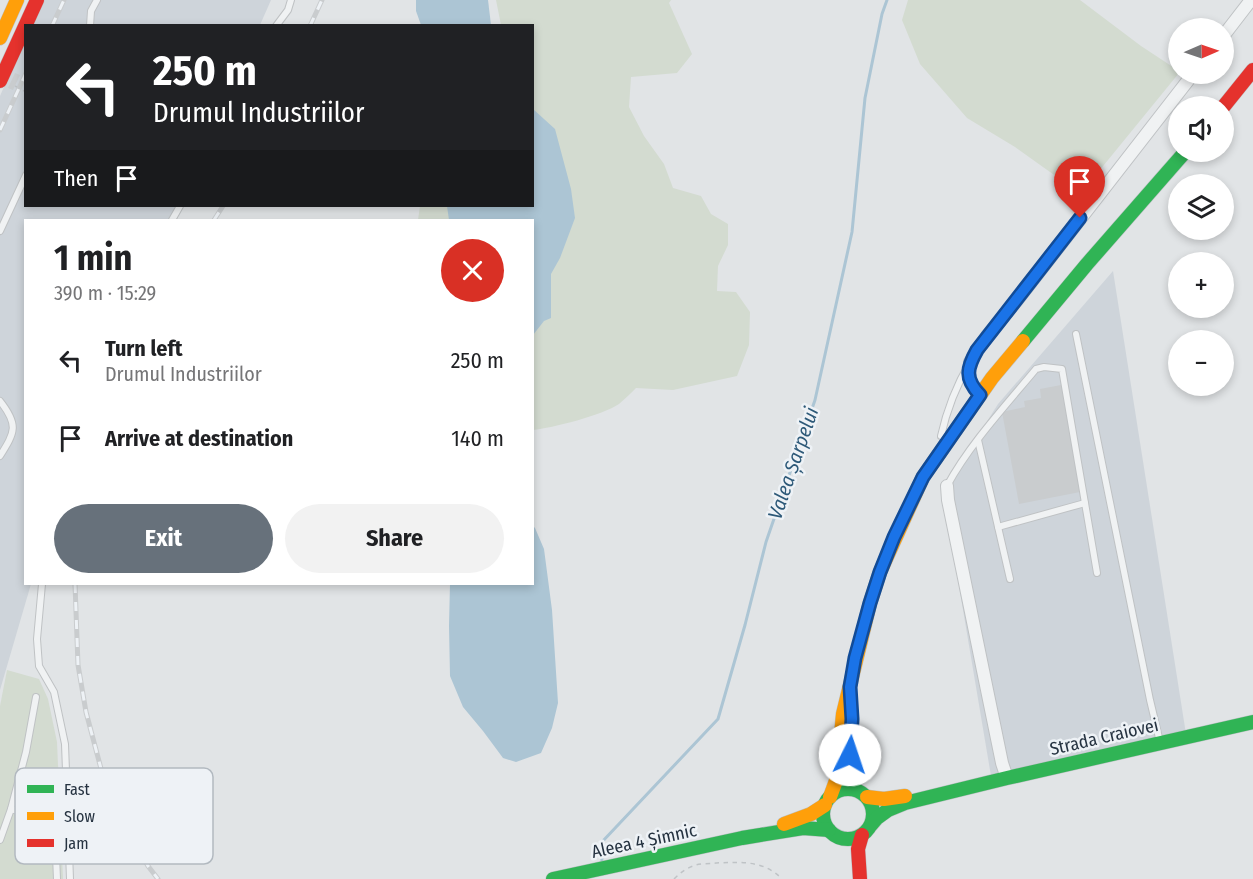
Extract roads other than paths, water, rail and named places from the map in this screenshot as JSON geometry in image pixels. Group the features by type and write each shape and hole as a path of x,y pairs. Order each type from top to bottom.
{"main road":[{"path":"0,38 17,0"},
{"path":"26,24 37,0"},
{"path":"0,81 24,28"},
{"path":"1232,96 1253,70"},
{"path":"843,852 824,822 823,814 837,778 843,714 870,603 880,572 907,509 923,477 992,378 1176,162"},
{"path":"850,687 851,775 854,783 872,806 873,815 858,849 860,879"},
{"name":"Strada Craiovei","path":"964,788 1253,722"},
{"path":"827,801 836,792 844,789 853,789 864,795 893,798 964,788"},
{"path":"833,833 845,839 854,839 893,807 964,788"},
{"name":"Aleea 4 Șimnic","path":"742,838 799,819 827,801"},
{"name":"Aleea 4 Șimnic","path":"553,879 742,838 803,828 833,833"}],"street":[{"path":"1234,22 1251,0"},
{"path":"970,362 987,336 1185,84"},
{"path":"947,486 970,611 1007,778"}],"lane":[{"path":"90,24 91,10 96,0"},
{"path":"278,24 288,10 291,0"},
{"path":"0,231 24,179"},
{"path":"1076,334 1150,700 1161,743"},
{"path":"970,362 969,378 980,395"},
{"path":"936,457 950,402 970,362"},
{"path":"947,486 978,440 1036,369 1044,367 1062,369 1097,573"},
{"path":"0,401 13,422 12,438 0,456"},
{"path":"978,440 1010,579"},
{"path":"998,527 1085,502"},
{"path":"42,585 37,639 39,666 54,692 65,744 66,768"},
{"path":"22,768 36,697"},
{"path":"0,840 15,794"},
{"path":"11,809 15,810"},
{"path":"56,864 57,879"},
{"path":"69,864 70,879"}],"water":[{"path":"416,0 488,0 491,24 421,24 416,11"},
{"path":"534,110 555,129 571,189 575,218 560,258 551,274 551,318 544,321 534,334 534,219 449,219 447,207 534,207"},
{"path":"534,527 544,549 552,610 558,703 552,728 541,753 516,762 503,758 463,707 450,676 450,585 534,585"}],"waterway":[{"name":"Valea Șarpelui","path":"602,862 601,843 718,719 766,542 815,400 852,232 865,98 882,14 887,0"}],"railway":[{"path":"53,24 64,0"},
{"path":"311,24 322,0"},
{"path":"0,130 24,77"},
{"path":"215,219 222,207"},
{"path":"75,585 78,665 86,712 101,768"},
{"path":"147,864 158,879"}]}
